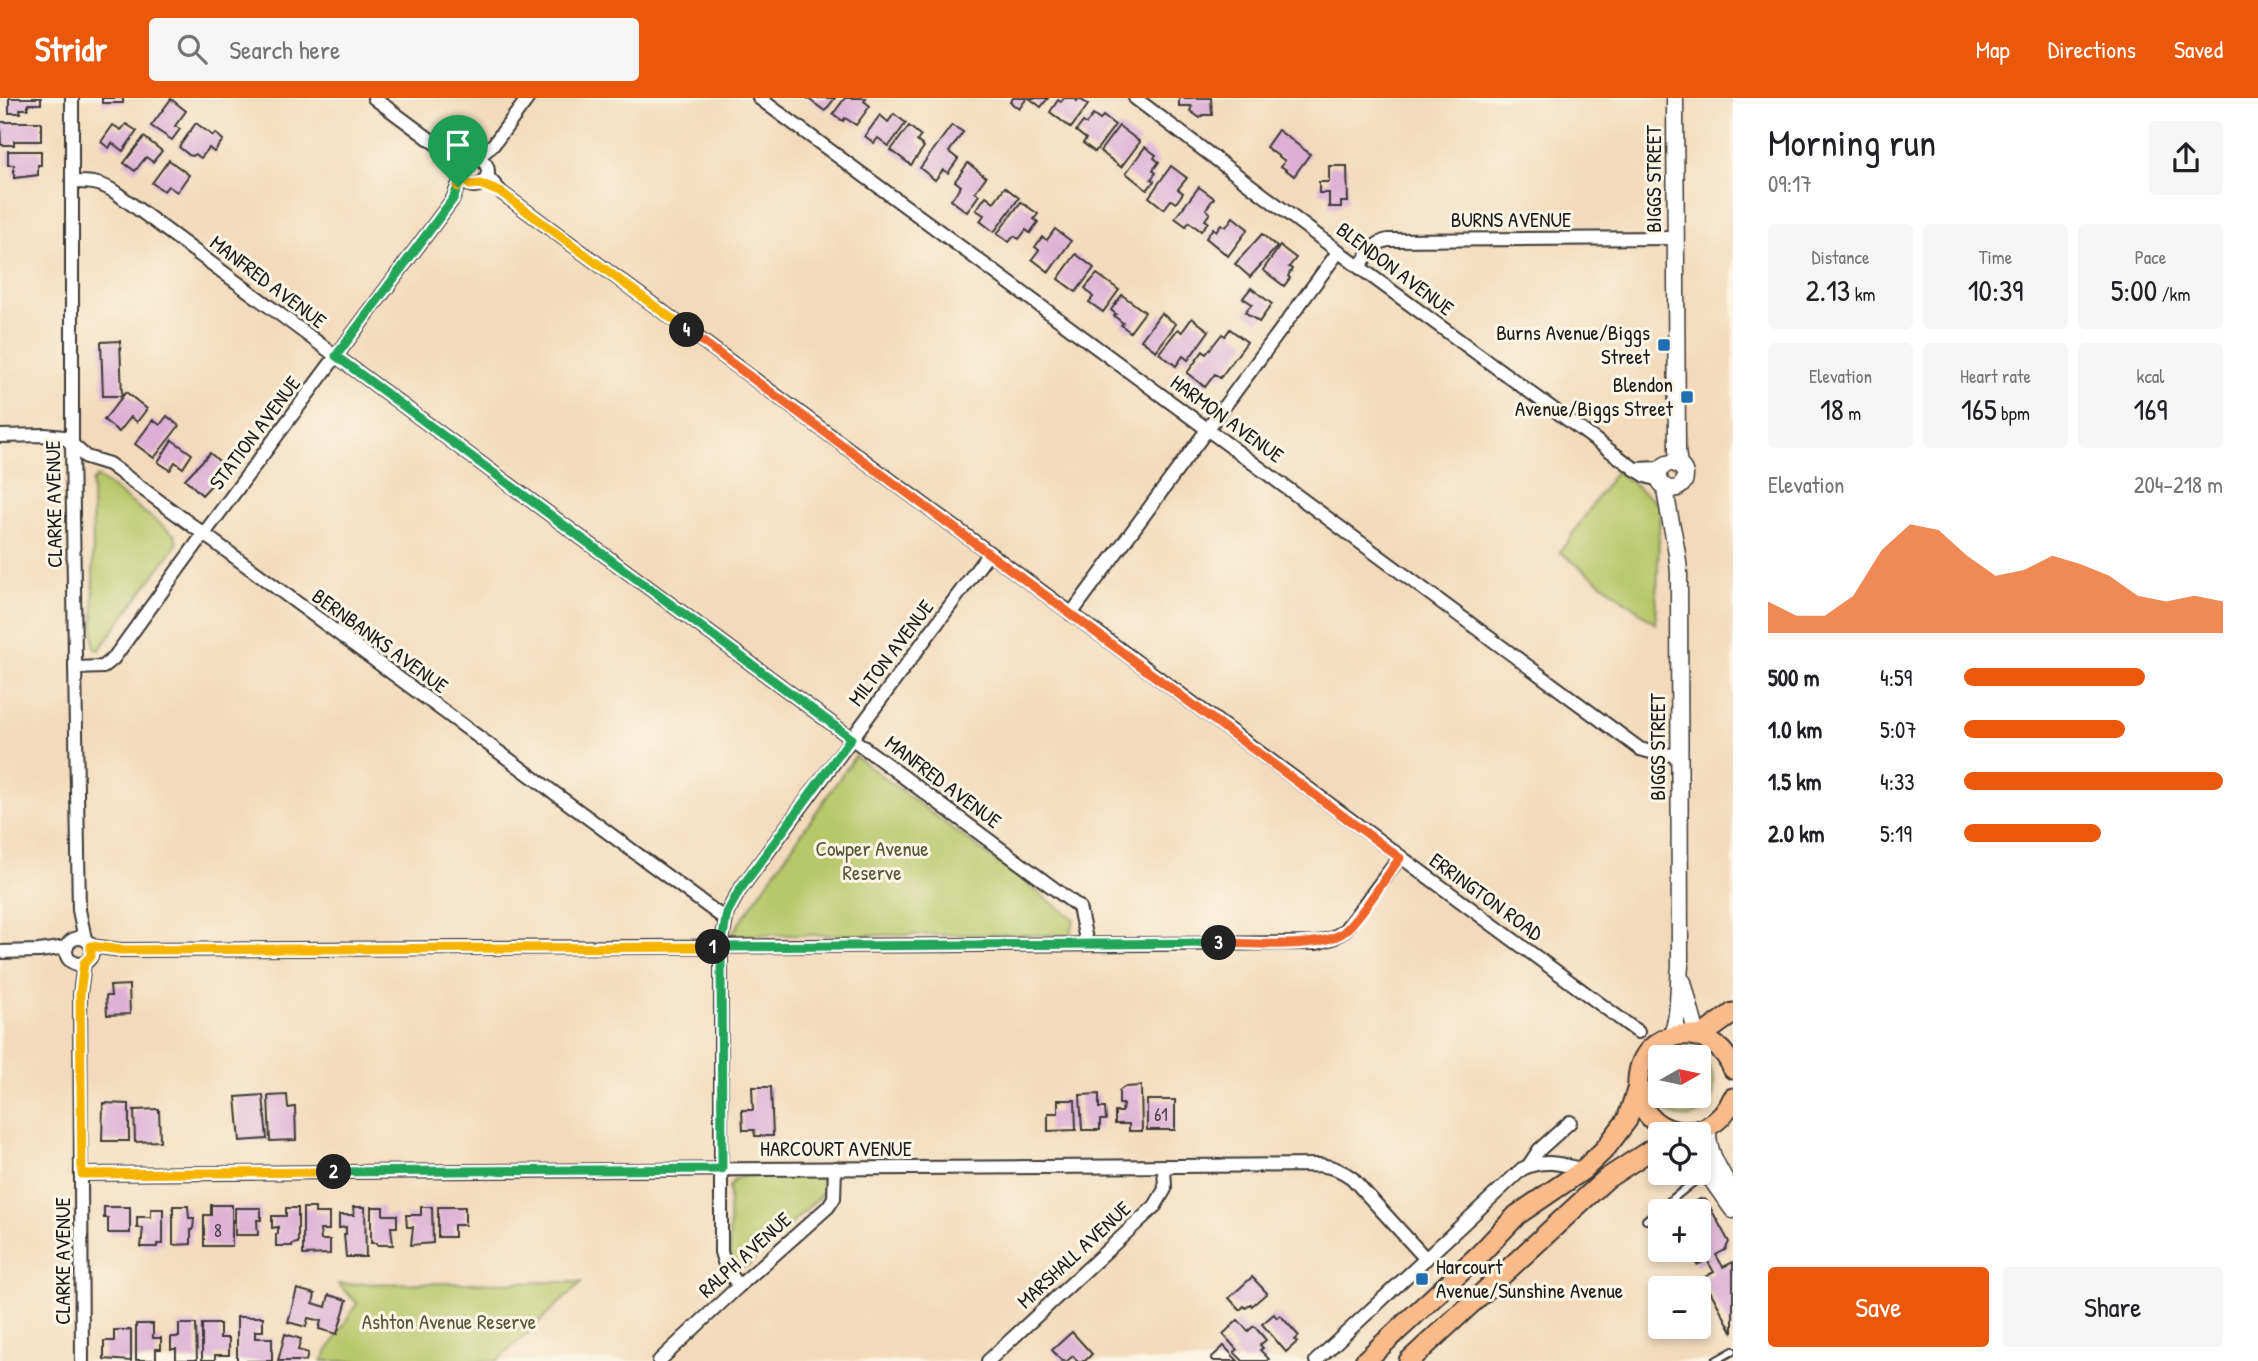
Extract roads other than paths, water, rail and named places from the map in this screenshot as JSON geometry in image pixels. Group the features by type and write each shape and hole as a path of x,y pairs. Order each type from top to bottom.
{"main road":[{"path":"1699,1036 1733,1013"},
{"path":"1658,1122 1646,1111 1640,1100 1638,1087 1639,1069 1654,1046 1670,1037 1683,1034 1699,1036 1720,1048 1733,1069"},
{"path":"1365,1361 1481,1253 1517,1215 1583,1170 1621,1130 1632,1109 1638,1087"},
{"path":"1711,1125 1724,1115 1733,1098"},
{"path":"1409,1361 1606,1179 1648,1152"}],"street":[{"name":"CLARKE AVENUE","path":"72,98 72,443 82,1360"},
{"name":"ERRINGTON ROAD","path":"374,98 1638,1032"},
{"name":"STATION AVENUE","path":"75,668 107,666 528,98"},
{"name":"HARMON AVENUE","path":"759,98 1640,749 1658,754 1678,755"},
{"name":"BLENDON AVENUE","path":"1135,98 1359,267 1635,469 1646,476 1668,476"},
{"name":"BIGGS STREET","path":"1670,1037 1676,1013 1680,966 1679,575 1668,476 1677,427 1675,98"},
{"name":"MANFRED AVENUE","path":"72,182 102,183 115,192 1079,906 1087,944"},
{"name":"BURNS AVENUE","path":"1359,267 1374,246 1388,240 1675,238"},
{"path":"1071,614 1339,251"},
{"name":"BERNBANKS AVENUE","path":"0,436 58,436 72,443 86,457 109,464 726,919"},
{"name":"MILTON AVENUE","path":"739,1286 726,1268 721,1252 721,947 726,919 739,891 989,553"},
{"path":"0,951 1316,943 1333,939 1344,931 1400,858"},
{"name":"BIGGS STREET","path":"1680,966 1686,997 1699,1036"},
{"path":"1530,1165 1539,1150 1570,1122"},
{"path":"1711,1151 1733,1194"},
{"path":"1317,1361 1514,1175 1530,1165 1553,1162 1583,1170"},
{"name":"MARSHALL AVENUE","path":"988,1361 1156,1206 1165,1189 1164,1166"},
{"name":"HARCOURT AVENUE","path":"82,1174 1332,1167 1352,1178 1426,1259"},
{"name":"RALPH AVENUE","path":"659,1361 828,1207 834,1198 835,1168"},
{"path":"1711,1178 1733,1210"}],"lane":[{"path":"1646,1220 1684,1185"},
{"path":"1715,1361 1733,1351"}],"place":[{"name":"Burns Avenue/Biggs Street","path":"1664,345"},
{"name":"Blendon Avenue/Biggs Street","path":"1687,397"},
{"name":"Harcourt Avenue/Sunshine Avenue","path":"1422,1279"}],"park label":[{"name":"Cowper Avenue Reserve","path":"872,861"},
{"name":"Ashton Avenue Reserve","path":"449,1322"}]}
